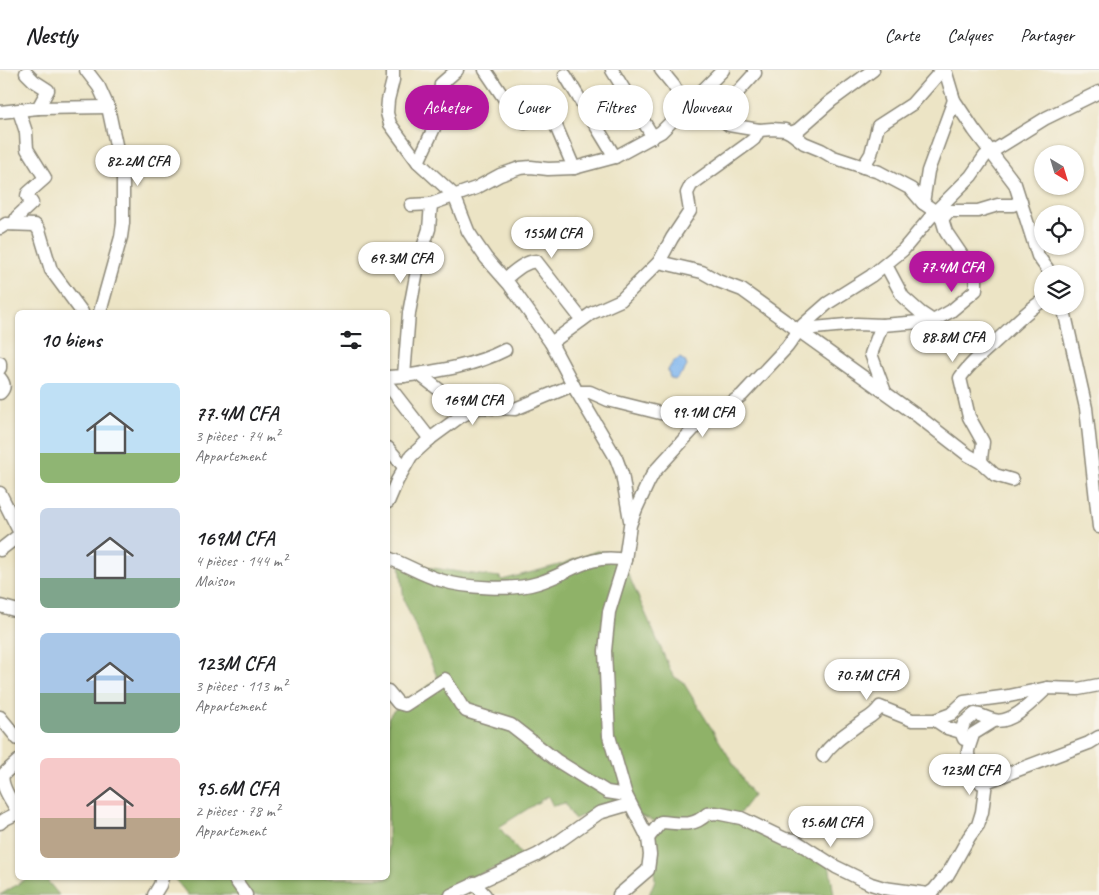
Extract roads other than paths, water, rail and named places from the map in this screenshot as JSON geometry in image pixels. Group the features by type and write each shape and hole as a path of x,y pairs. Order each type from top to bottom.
{"street":[{"path":"393,70 387,114 394,130 418,162 454,196 474,241 505,279 551,343 575,389 616,458 622,474 630,526"},
{"path":"418,162 434,128 438,113 440,84 457,70"},
{"path":"485,70 508,104 518,112 525,123 541,119 552,121 556,126 574,168"},
{"path":"612,70 653,137"},
{"path":"661,70 673,85"},
{"path":"709,85 724,70"},
{"path":"744,85 755,73 754,70"},
{"path":"791,133 798,130 831,101 873,70"},
{"path":"863,167 871,154 878,126 912,104 943,70 954,100 1014,184 1038,256 1044,265"},
{"path":"90,72 108,106 123,178 123,223 114,267 101,310"},
{"path":"26,73 34,82 48,90 38,108"},
{"path":"565,75 615,156"},
{"path":"619,895 648,870 650,855 648,838 628,799 609,736 605,651 609,612 625,560 630,526 654,472 705,418 717,413 742,395 787,347 803,325 828,303 886,265 903,250 939,215 981,160 1046,118 1099,92"},
{"path":"924,202 928,171 954,100"},
{"path":"1,111 108,106"},
{"path":"14,224 17,217 32,203 27,196 28,193 45,178 27,149 26,132 19,111"},
{"path":"749,128 772,129 791,133 804,143 833,157 879,172 911,189 939,215 946,232 976,276 976,290 951,311 933,321 882,325 857,324 798,331"},
{"path":"412,205 431,204 476,188 500,175 520,168 574,168 615,156 653,137 663,130"},
{"path":"551,343 592,313 621,300 659,262 690,211 687,193 691,185 749,144 759,130"},
{"path":"939,215 949,212 978,211 998,205 1013,205 1021,201"},
{"path":"404,376 409,313 419,260 429,229 431,204"},
{"path":"0,228 6,224 35,225 39,230 52,270 81,310"},
{"path":"505,279 526,264 536,261 582,320"},
{"path":"659,262 702,272 718,281 742,290 886,393 968,455 982,463 995,475 1012,480"},
{"path":"886,265 903,297 933,321"},
{"path":"982,463 984,442 969,417 960,378 964,372 1034,307"},
{"path":"1065,315 1095,445 1099,527"},
{"path":"882,325 871,354 886,393"},
{"path":"390,377 419,374 479,361 504,350"},
{"path":"0,363 0,368"},
{"path":"419,374 451,399 461,416"},
{"path":"0,378 4,385 4,389 0,394"},
{"path":"390,388 430,439"},
{"path":"390,498 404,466 411,456 461,416 480,407 514,409 575,389 590,392 608,400 660,413 705,418"},
{"path":"390,450 404,466"},
{"path":"0,492 15,523"},
{"path":"0,550 15,538"},
{"path":"390,559 440,580 475,587 520,586 538,583 580,564 595,560 610,557 625,560"},
{"path":"0,606 15,610"},
{"path":"390,693 398,703 405,705 445,678 466,711 511,725 556,760 608,792 628,799"},
{"path":"823,756 830,745 873,716 880,707 912,720 935,720 951,714 964,702 1009,696 1047,688 1078,689 1099,685"},
{"path":"1047,688 1020,712 1004,720 994,720 975,714 964,723 961,732 971,763 981,783 1089,743 1099,737"},
{"path":"0,717 15,735"},
{"path":"935,720 947,728 961,732"},
{"path":"968,751 973,734 994,720"},
{"path":"15,764 2,776 5,793 15,806"},
{"path":"938,895 969,837 978,825 982,812 986,782"},
{"path":"451,895 556,844 599,813 628,799"},
{"path":"648,838 661,822 692,824 700,821 707,814 716,813 742,818 785,839 794,840 836,868 870,884 884,888 924,895 928,894 934,890 951,869"},
{"path":"1,818 10,818 15,814"},
{"path":"154,895 161,880"},
{"path":"474,883 485,895"},
{"path":"236,885 246,895"}],"water":[{"path":"680,358 685,361 687,366 675,380 670,378 668,370 673,362"}]}
